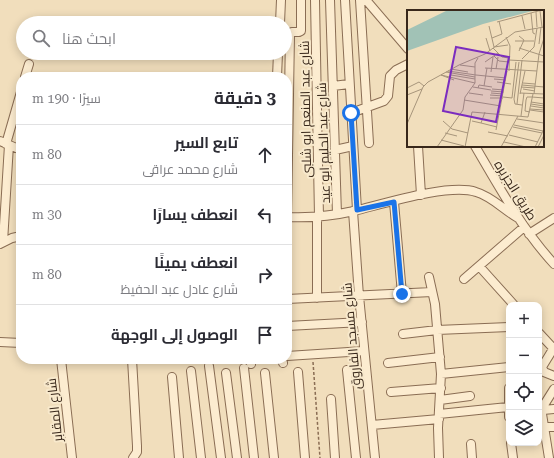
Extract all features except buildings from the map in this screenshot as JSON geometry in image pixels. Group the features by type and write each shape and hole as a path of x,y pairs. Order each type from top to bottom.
{"street":[{"path":"280,16 281,0"},
{"path":"292,32 301,31 301,0"},
{"name":"شارع عبد المنعم ابو شلبى","path":"315,0 318,217 317,298"},
{"name":"شارع عبد الحليم ابو عيد","path":"330,0 337,214"},
{"name":"شارع مسجد الفاروق","path":"345,0 359,296 375,458"},
{"path":"360,0 369,143"},
{"path":"366,0 407,48"},
{"path":"277,72 278,60"},
{"path":"289,72 290,60"},
{"path":"27,72 29,64"},
{"path":"351,113 380,103 386,99 390,76 396,70 407,64"},
{"path":"333,86 349,84"},
{"path":"16,108 5,143 2,243 16,237"},
{"path":"5,143 16,148"},
{"path":"335,150 353,146"},
{"path":"418,147 421,195"},
{"name":"طريق الجزيره","path":"476,147 518,218 529,234 553,262"},
{"path":"292,217 318,217 355,211 421,195 455,190 473,191 486,196 518,218"},
{"path":"394,202 402,294"},
{"path":"529,234 554,218"},
{"path":"464,280 524,226"},
{"path":"479,266 511,302"},
{"path":"429,277 437,330 441,374 439,417 440,458"},
{"path":"292,299 432,292"},
{"path":"292,326 362,322"},
{"path":"403,334 437,330 506,327"},
{"path":"542,336 553,349 542,366"},
{"path":"0,342 16,344"},
{"path":"292,358 312,354 364,351"},
{"path":"388,363 440,358"},
{"name":"شارع المقابر","path":"62,364 72,458"},
{"path":"132,364 137,446 137,452 133,458"},
{"path":"248,364 254,458"},
{"path":"209,366 221,458"},
{"path":"441,374 506,367"},
{"path":"347,370 356,458"},
{"path":"542,370 554,376"},
{"path":"191,371 201,458"},
{"path":"298,372 305,458"},
{"path":"226,373 237,458"},
{"path":"265,373 274,458"},
{"path":"172,377 179,458"},
{"path":"391,392 441,388"},
{"path":"554,389 543,410 542,418 548,458 554,456"},
{"path":"440,400 470,396"},
{"path":"331,399 335,458"},
{"path":"372,425 506,407"},
{"path":"543,410 554,408"},
{"path":"544,428 554,426"},
{"path":"471,444 472,458"},
{"path":"511,446 513,458"}],"path":[{"path":"312,354 320,458"}],"route":[{"path":"351,113 357,210 394,202 402,294"}]}
